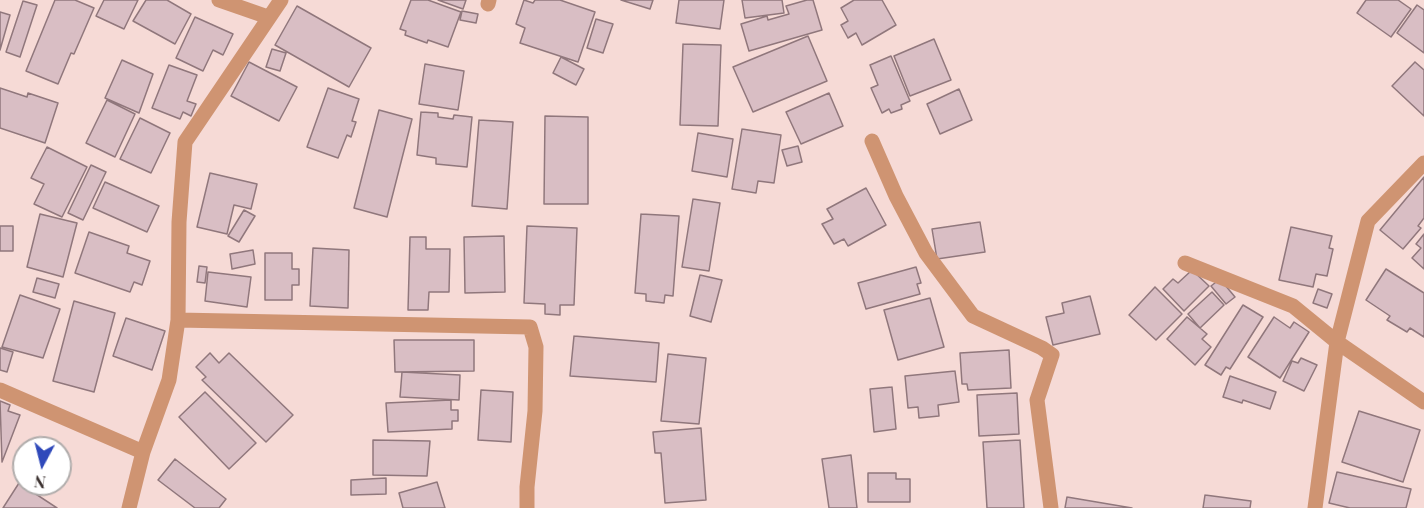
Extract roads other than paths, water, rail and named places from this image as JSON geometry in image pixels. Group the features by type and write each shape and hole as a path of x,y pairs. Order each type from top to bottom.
{"street":[{"path":"219,0 268,18"},
{"path":"129,508 143,452 169,380 178,320 179,222 185,142 281,0"},
{"path":"872,141 926,253 973,316 1042,348 1052,355 1037,400 1052,508"},
{"path":"1315,508 1337,342 1368,221 1424,164"},
{"path":"1185,263 1293,306 1337,342 1424,402"},
{"path":"178,320 530,327 536,348 535,411 527,487 528,508"},
{"path":"0,390 143,452"}]}
